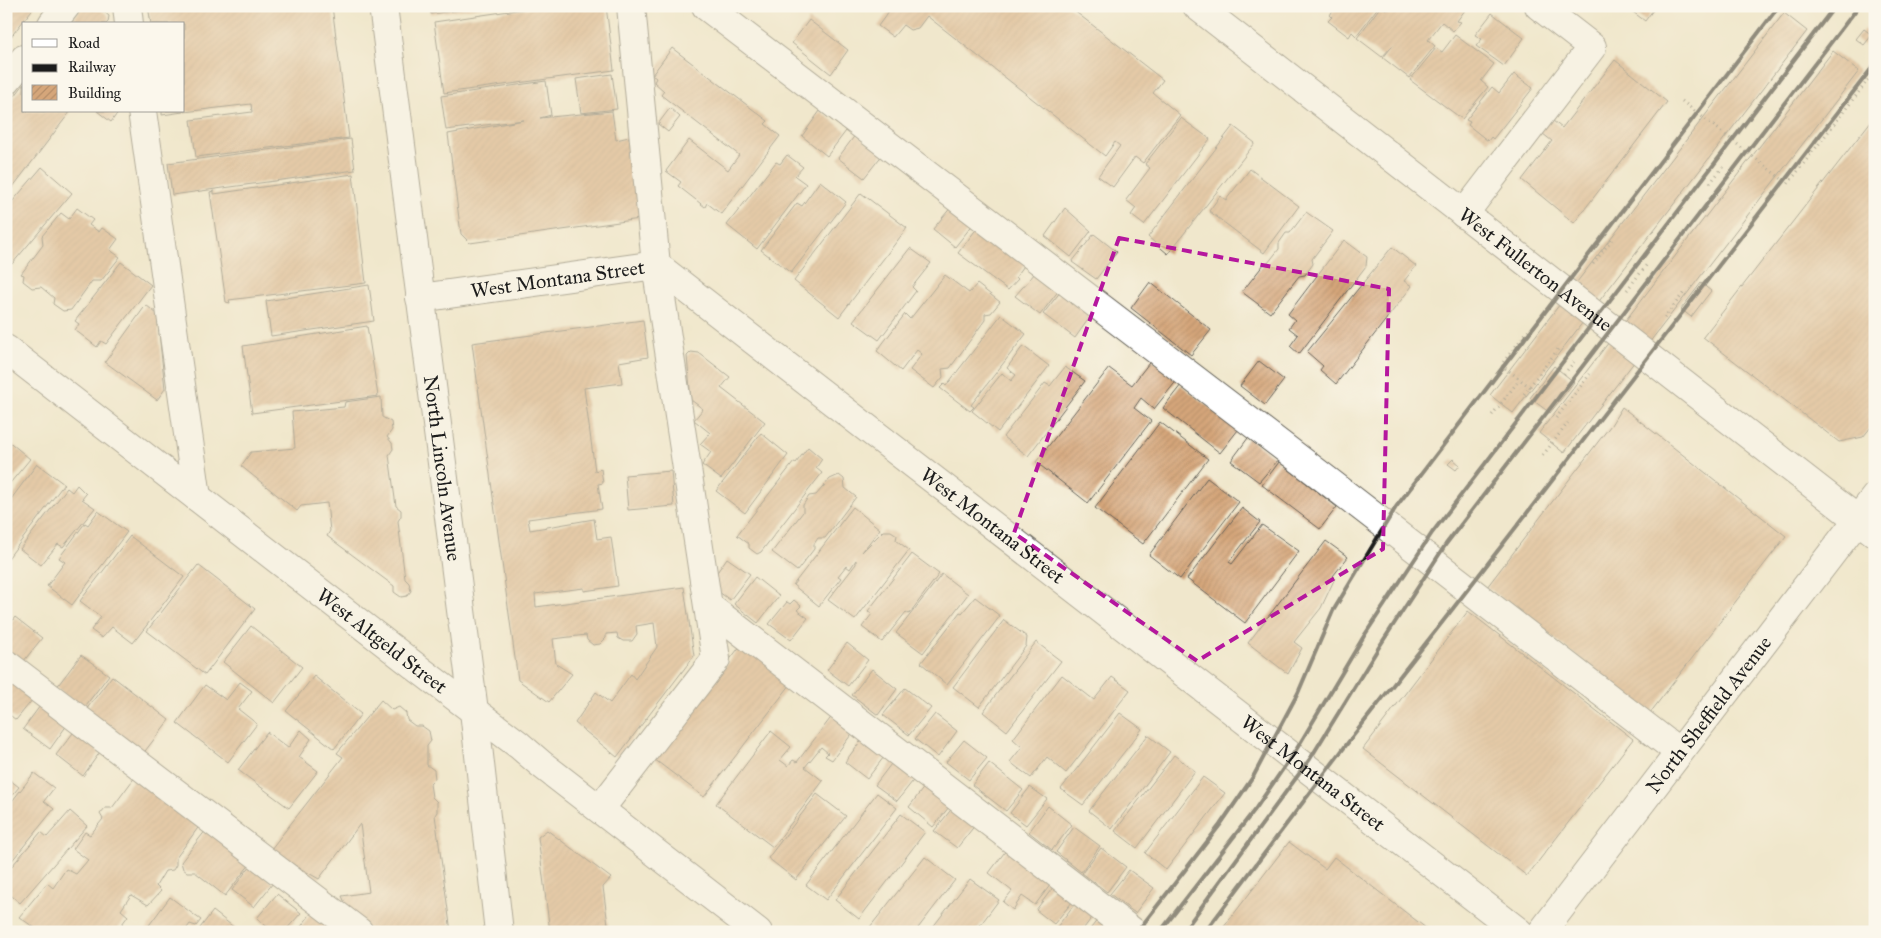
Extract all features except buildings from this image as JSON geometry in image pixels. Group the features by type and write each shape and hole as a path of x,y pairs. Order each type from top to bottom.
{"street":[{"path":"54,22 66,6"},
{"path":"127,6 129,22"},
{"name":"North Lincoln Avenue","path":"383,6 474,711 499,932"},
{"path":"600,809 716,659 656,265 631,6"},
{"path":"706,6 1679,752"},
{"name":"West Fullerton Avenue","path":"1197,6 1866,526"},
{"path":"1464,214 1592,47 1539,6"},
{"path":"6,81 22,61"},
{"path":"142,112 197,497"},
{"name":"West Montana Street","path":"420,298 656,265 1519,932"},
{"name":"West Altgeld Street","path":"6,349 519,744 758,932"},
{"name":"North Sheffield Avenue","path":"1542,932 1679,752 1866,526 1875,496"},
{"path":"708,606 1133,932"},
{"path":"6,664 359,932"}],"path":[{"path":"1682,101 1788,184 1875,71"},
{"path":"1710,183 1722,167"},
{"path":"1593,264 1614,236"},
{"path":"1627,290 1648,263"},
{"path":"1664,318 1685,291"},
{"path":"1530,328 1501,365 1530,387"},
{"path":"1524,394 1558,349"},
{"path":"1564,374 1574,362"},
{"path":"1556,418 1590,374"},
{"path":"1492,416 1517,383"},
{"path":"1543,455 1568,423"}],"highlighted area":[{"path":"1119,238 1389,289 1383,549 1197,661 1014,533"}],"railway":[{"path":"1137,932 1220,825 1253,777 1298,693 1333,611 1396,507 1779,6"},
{"path":"1160,932 1256,808 1296,750 1364,636 1432,533 1835,6"},
{"path":"1183,932 1310,759 1379,647 1446,544 1859,6"},
{"path":"1205,932 1353,736 1875,64"}]}
